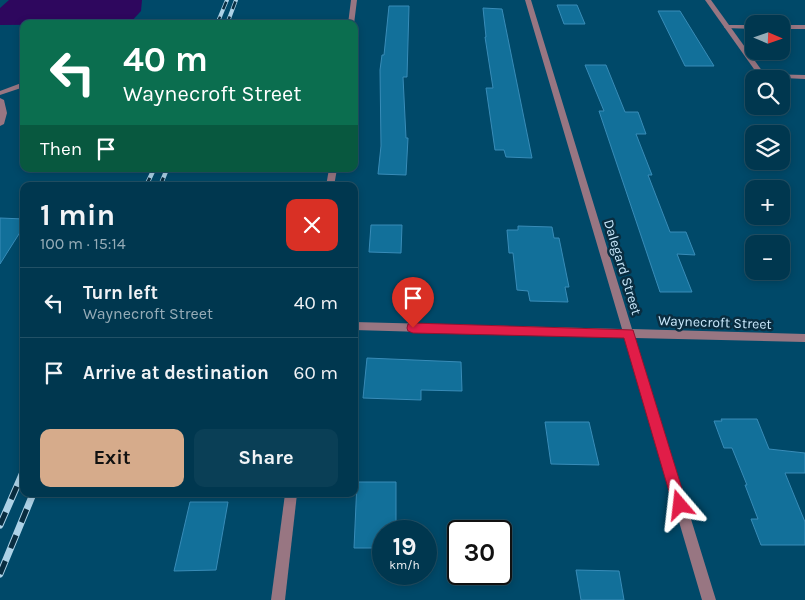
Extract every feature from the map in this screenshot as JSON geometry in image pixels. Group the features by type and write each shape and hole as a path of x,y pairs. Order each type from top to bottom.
{"street":[{"path":"352,20 354,0"},
{"name":"Dalegard Street","path":"528,0 709,600"},
{"path":"708,0 759,70"},
{"path":"727,26 745,27"},
{"path":"790,27 805,27"},
{"path":"790,77 805,77"},
{"path":"0,94 20,86"},
{"path":"0,100 3,113 0,124"},
{"name":"Waynecroft Street","path":"358,326 805,338"},
{"path":"278,600 291,497"}],"shaded area":[{"path":"9,0 142,0 141,11 133,20 20,20 20,25 0,25 0,8"}],"building":[{"path":"557,5 577,5 585,24 564,24"},
{"path":"389,6 409,6 407,77 403,77 406,138 408,138 406,175 378,174 381,146 380,70 382,55 384,55"},
{"path":"483,8 502,9 532,158 506,157 504,150 495,150 486,88 493,88 485,37"},
{"path":"658,11 680,11 714,66 685,66"},
{"path":"585,65 606,65 625,112 638,112 646,134 636,134 652,175 648,175 670,232 686,232 695,255 677,254 692,292 660,292 599,111 604,111"},
{"path":"0,218 20,219 20,232 0,264"},
{"path":"371,225 402,225 401,253 369,252"},
{"path":"518,226 552,227 554,238 559,238 569,287 565,287 568,302 530,301 528,291 517,290 513,253 509,253 507,230 518,230"},
{"path":"367,358 461,362 462,391 421,390 421,400 363,398"},
{"path":"721,419 757,419 769,449 805,453 805,473 785,473 805,522 805,545 761,545 751,519 758,519 745,485 747,485 732,448 724,448 714,421 722,421"},
{"path":"545,422 589,422 599,465 551,464"},
{"path":"358,482 396,482 396,520 372,520 372,548 354,548"},
{"path":"190,502 228,502 216,570 174,571"},
{"path":"576,570 619,571 624,600 581,600"}],"railway":[{"path":"219,20 227,0"},
{"path":"228,20 236,0"},
{"path":"148,182 153,172"},
{"path":"162,182 166,172"},
{"path":"0,525 20,479"},
{"path":"0,574 32,497"}],"route":[{"path":"413,328 628,334 680,505"}]}
